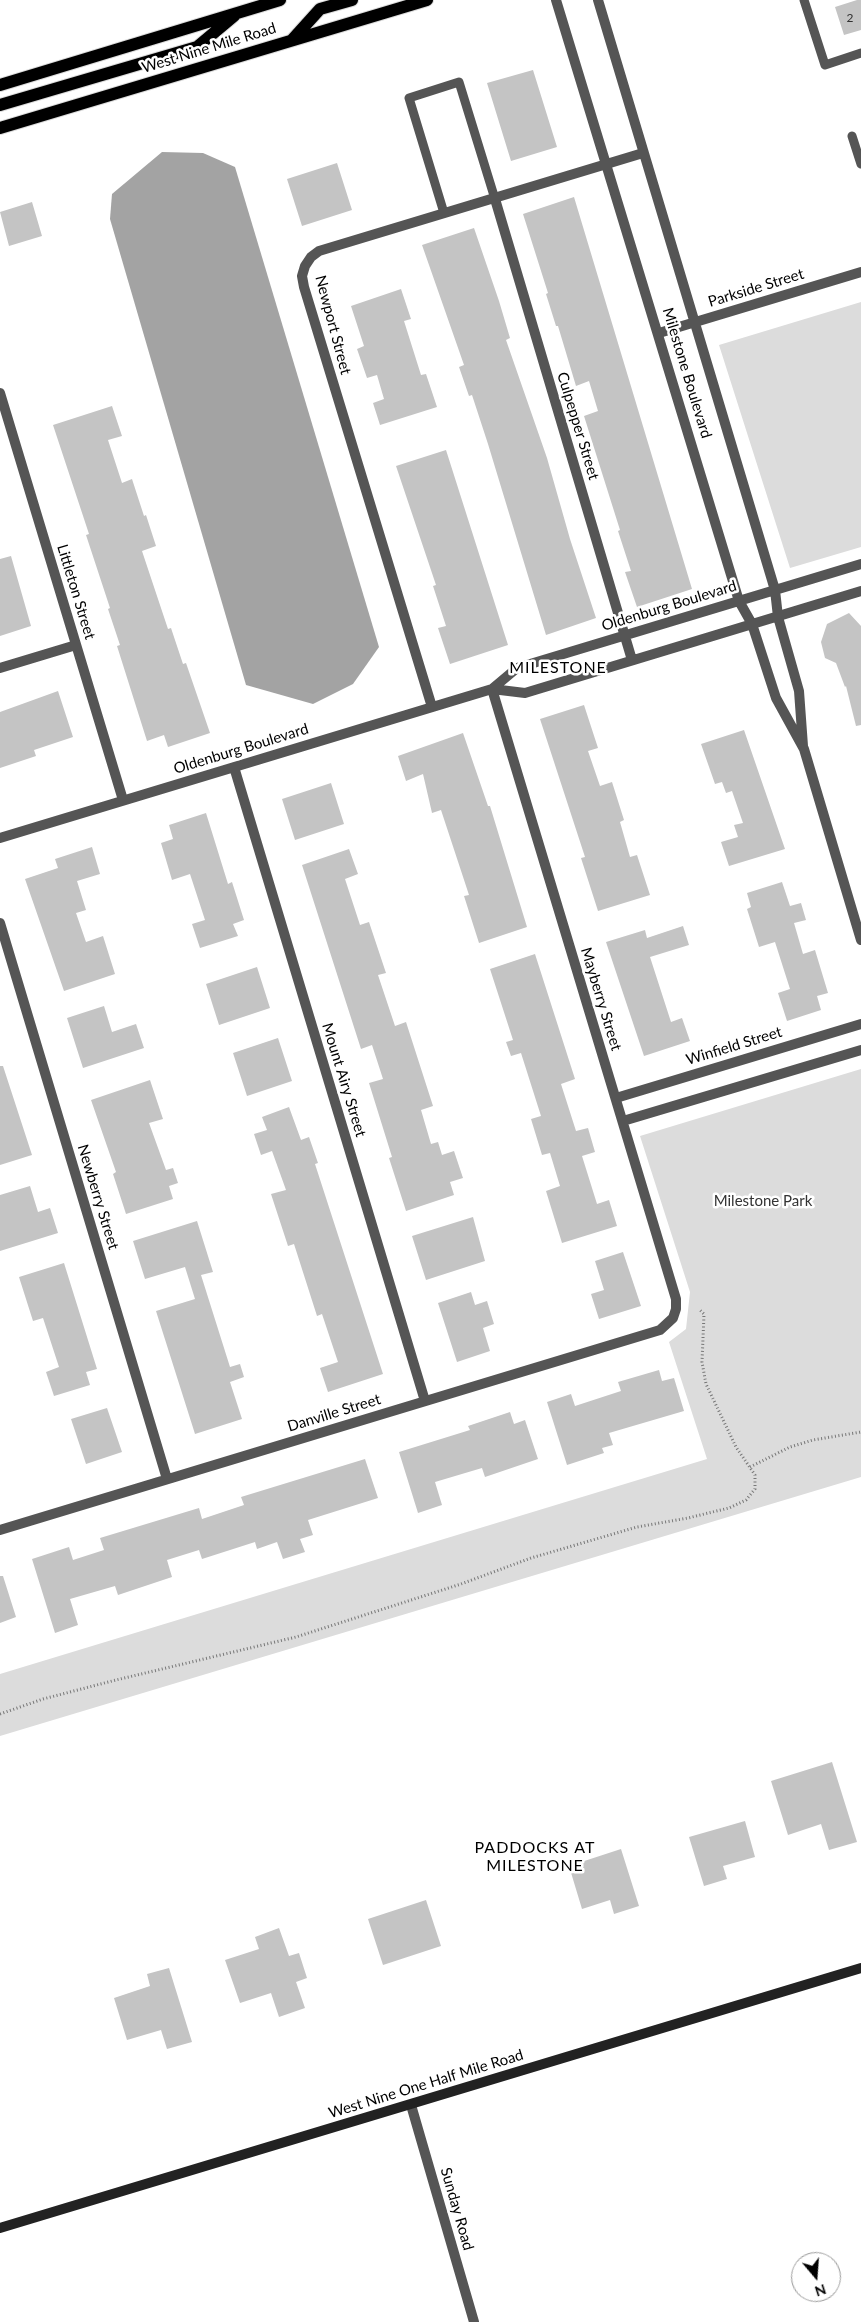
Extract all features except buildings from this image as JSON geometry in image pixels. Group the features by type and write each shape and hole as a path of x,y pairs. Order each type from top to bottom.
{"main road":[{"name":"West Nine Mile Road","path":"0,85 280,0"},
{"path":"292,40 320,9 352,0"},
{"name":"West Nine Mile Road","path":"0,128 427,0"},
{"path":"0,105 197,47 238,13"}],"street":[{"name":"Milestone Boulevard","path":"556,0 608,164 740,601 752,624 776,698 804,749"},
{"name":"Milestone Boulevard","path":"598,0 775,590 778,617 799,691 804,749 861,940"},
{"name":"Newport Street","path":"432,707 302,276 308,262 319,251 643,153"},
{"name":"Culpepper Street","path":"495,199 632,660"},
{"name":"Parkside Street","path":"659,332 861,272"},
{"name":"Littleton Street","path":"0,393 124,800"},
{"name":"Oldenburg Boulevard","path":"0,838 492,689 517,668 861,564"},
{"name":"Oldenburg Boulevard","path":"492,689 525,693 861,591"},
{"path":"0,668 76,645"},
{"name":"Mayberry Street","path":"492,689 676,1299 676,1309 673,1318"},
{"name":"Mount Airy Street","path":"234,767 425,1401"},
{"name":"Newberry Street","path":"0,923 167,1479"},
{"name":"Winfield Street","path":"616,1098 861,1024"},
{"path":"623,1121 861,1050"},
{"name":"Danville Street","path":"0,1530 660,1330 673,1318"},
{"name":"West Nine One Half Mile Road","path":"0,2228 861,1968"},
{"name":"Sunday Road","path":"411,2105 474,2322"}],"lane":[{"path":"804,0 825,65 861,53"},
{"path":"444,213 410,98 459,82 495,199"},
{"path":"852,136 861,164"}],"path":[{"path":"0,1714 43,1699 116,1680 296,1638 383,1611 566,1548 637,1527 688,1518 729,1508 746,1500 754,1489 755,1475 736,1447 706,1384 702,1362 704,1314 698,1309"},
{"path":"750,1467 812,1440 861,1432"}],"green space":[{"path":"861,302 861,547 790,568 719,345"},
{"name":"Milestone Park","path":"861,1069 861,1477 0,1736 0,1674 707,1459 669,1342 686,1329 690,1292 640,1136"}],"shaded area":[{"path":"162,152 203,153 235,167 379,647 353,684 313,704 246,685 110,219 112,194"}],"district":[{"name":"MILESTONE","path":"558,668"},
{"name":"PADDOCKS AT MILESTONE","path":"535,1857"}]}
